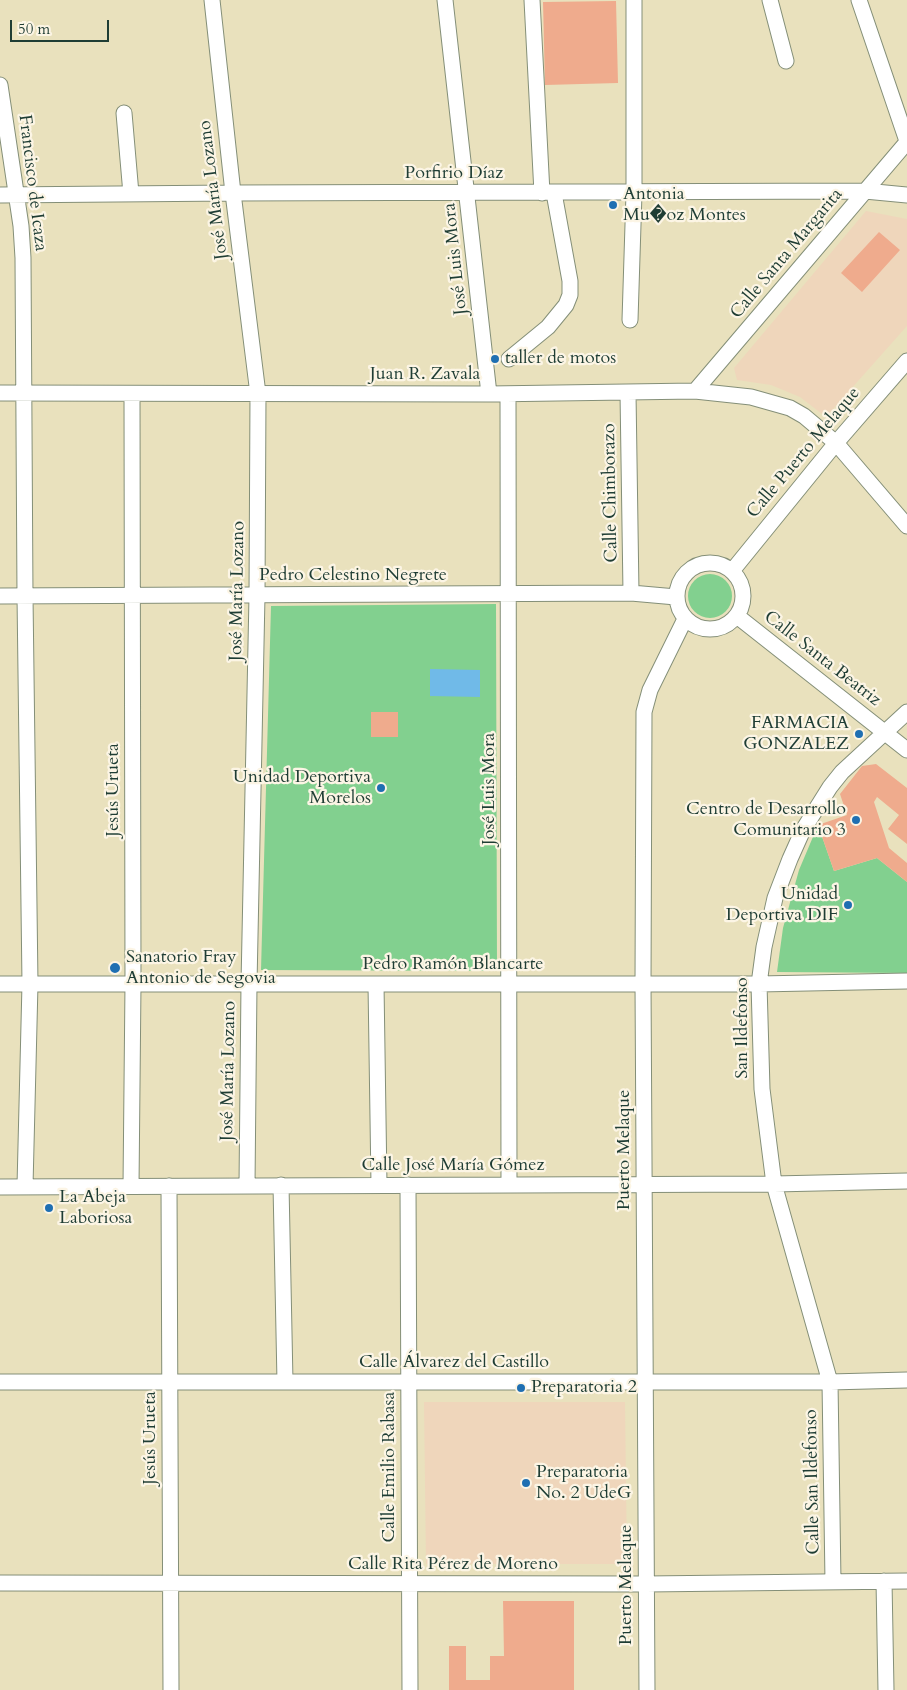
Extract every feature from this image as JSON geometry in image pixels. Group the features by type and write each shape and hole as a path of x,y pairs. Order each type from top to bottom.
{"street":[{"name":"José María Lozano","path":"212,0 233,193 258,394 257,596 247,1185"},
{"name":"José Luis Mora","path":"446,0 489,394"},
{"path":"509,359 548,327 566,305 570,295 570,282 548,193 532,0"},
{"path":"630,320 634,193 634,0"},
{"path":"770,0 786,61"},
{"path":"859,0 907,141"},
{"name":"Francisco de Icaza","path":"0,85 23,258 30,984 25,1186"},
{"path":"124,113 131,194"},
{"name":"Calle Santa Margarita","path":"695,391 907,141"},
{"name":"Porfirio Díaz","path":"0,195 865,192 907,195"},
{"name":"Calle Puerto Melaque","path":"732,571 836,443 907,360"},
{"name":"Juan R. Zavala","path":"0,393 508,394 695,391 751,397 790,408 804,416 836,443 907,526"},
{"name":"Calle Chimborazo","path":"628,393 631,593"},
{"name":"Jesús Urueta","path":"132,394 132,1186"},
{"name":"José Luis Mora","path":"508,394 509,1184"},
{"path":"708,563 721,564 732,571 739,581 743,592 742,605 737,616 728,624 718,629 706,630 694,626 685,619 676,597 678,584 685,574 696,566 708,563"},
{"name":"Pedro Celestino Negrete","path":"0,596 631,593 676,597"},
{"name":"Calle Santa Beatriz","path":"737,616 907,750"},
{"name":"Puerto Melaque","path":"647,1690 643,983 644,712 650,690 685,619"},
{"name":"San Ildefonso","path":"830,1382 774,1184 762,1089 759,984 764,947 775,898 803,830 830,786 842,772 907,712"},
{"name":"Pedro Ramón Blancarte","path":"0,984 759,984 907,981"},
{"path":"376,984 379,1185"},
{"name":"Calle José María Gómez","path":"0,1186 774,1184 907,1181"},
{"path":"281,1185 285,1382"},
{"name":"Calle Emilio Rabasa","path":"408,1185 410,1690"},
{"name":"Jesús Urueta","path":"168,1186 171,1690"},
{"name":"Calle Álvarez del Castillo","path":"0,1382 830,1382 907,1380"},
{"name":"Calle San Ildefonso","path":"830,1382 833,1582"},
{"name":"Calle Rita Pérez de Moreno","path":"0,1583 646,1584 907,1581"},
{"path":"884,1582 886,1690"}],"shaded area":[{"path":"866,211 907,219 907,326 826,417 800,397 771,385 737,380 734,368"},
{"name":"Preparatoria No. 2 UdeG","path":"424,1402 625,1402 627,1564 426,1564"}],"green space":[{"path":"710,574 722,578 728,584 732,596 728,608 722,614 710,618 698,614 692,608 688,596 692,584 698,578"},
{"name":"Unidad Deportiva Morelos","path":"496,604 497,971 261,970 271,606"},
{"name":"Unidad Deportiva DIF","path":"818,825 834,871 877,858 907,882 907,973 777,972 783,928 799,870"}],"water":[{"path":"430,669 480,670 480,697 430,696"}],"building":[{"path":"616,1 618,83 545,85 543,2"},
{"path":"879,232 900,250 862,292 841,273"},
{"path":"371,712 398,712 398,737 371,737"},
{"name":"Centro de Desarrollo Comunitario 3","path":"876,764 907,788 907,844 888,829 899,815 877,797 874,802 889,848 907,863 907,882 877,858 834,871 818,825 847,815 840,794 862,766"},
{"path":"503,1601 574,1601 574,1690 449,1690 449,1646 466,1646 466,1680 490,1680 490,1656 504,1656"}],"place":[{"name":"Antonia Mu�oz Montes","path":"613,205"},
{"name":"taller de motos","path":"495,359"},
{"name":"FARMACIA GONZALEZ","path":"859,734"},
{"name":"Unidad Deportiva Morelos","path":"381,788"},
{"name":"Centro de Desarrollo Comunitario 3","path":"856,820"},
{"name":"Unidad Deportiva DIF","path":"848,905"},
{"name":"Sanatorio Fray Antonio de Segovia","path":"115,968"},
{"name":"La Abeja Laboriosa","path":"49,1208"},
{"name":"Preparatoria 2","path":"521,1388"},
{"name":"Preparatoria No. 2 UdeG","path":"526,1483"}]}
